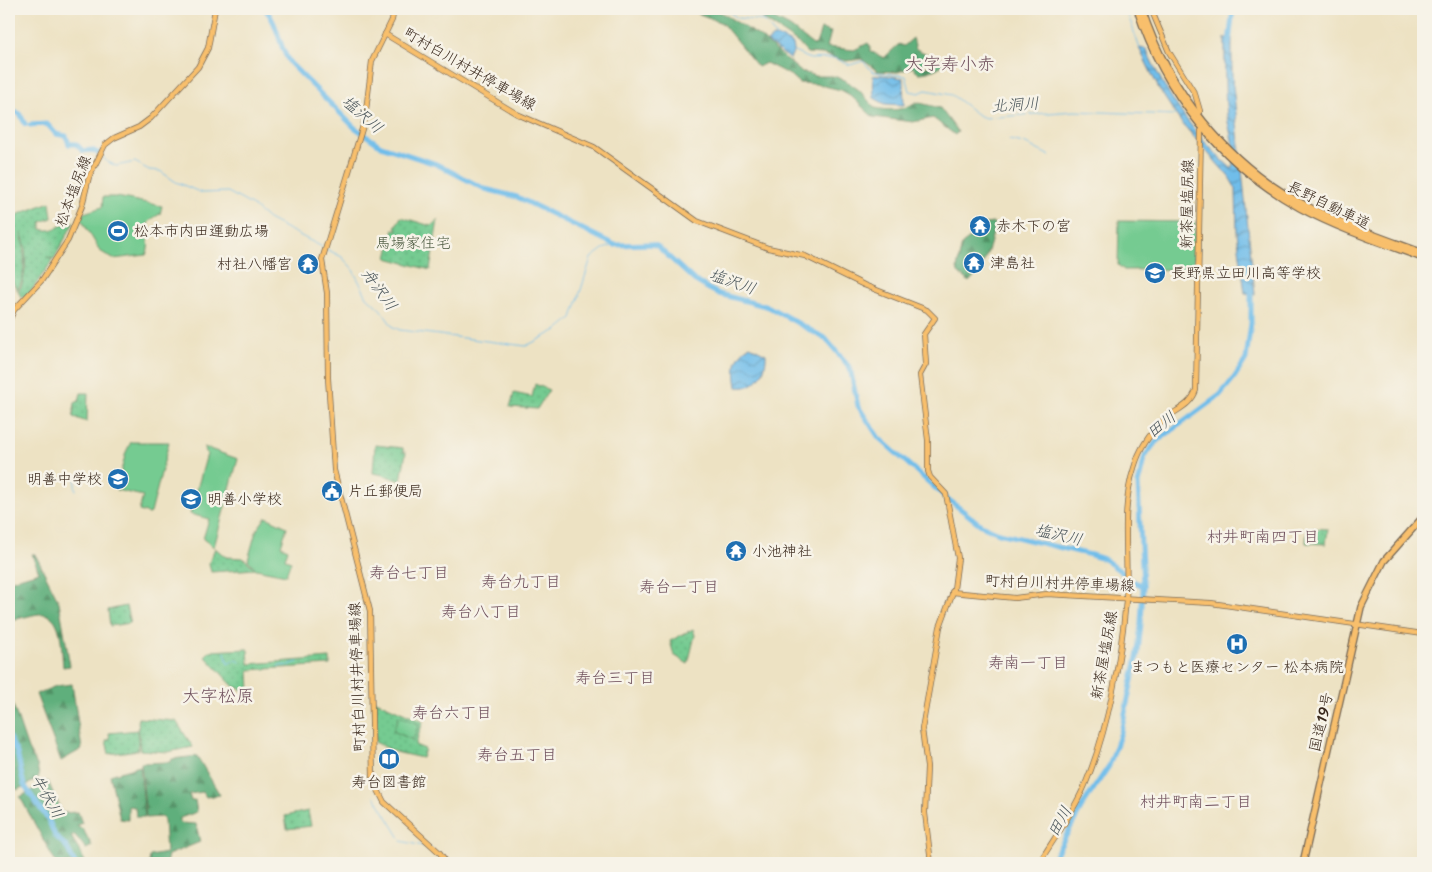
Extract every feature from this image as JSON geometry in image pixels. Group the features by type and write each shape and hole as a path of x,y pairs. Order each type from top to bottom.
{"highway":[{"name":"長野自動車道","path":"1137,9 1152,48 1170,82 1189,111 1251,173 1282,198 1324,220 1423,258"},
{"name":"長野自動車道","path":"1142,9 1156,46 1174,80 1225,149"},
{"name":"長野自動車道","path":"1251,173 1326,215 1423,253"},
{"name":"国道19号","path":"1303,863 1356,623 1368,589 1384,562 1423,517"}],"main road":[{"name":"松本塩尻線","path":"9,321 14,310 32,291 61,251 82,206 89,177 105,145 150,118 198,67 208,48 215,9"},
{"path":"385,34 392,20 394,9"},
{"path":"1151,9 1169,52 1195,94 1200,111"},
{"name":"町村白川村井停車場線","path":"447,863 440,853 384,802 376,790 373,780 370,611 334,470 328,378 327,293 322,260 324,247 361,133 368,102 372,61 385,34 517,114 594,147 697,221 768,248 805,256 856,281 928,311 935,318 924,334 926,364 920,375 928,440 928,471 930,478 947,496 958,551 958,565 952,592 1015,598 1047,594 1211,602 1423,634"},
{"name":"新茶屋塩尻線","path":"1039,863 1075,805 1096,755 1118,658 1127,597 1126,503 1134,466 1149,436 1163,420 1190,402 1196,390 1201,133"},
{"path":"931,863 925,813 927,767 922,729 940,627 952,592"}],"green space":[{"path":"687,9 719,11 759,36 800,71 815,76 833,76 845,80 859,90 875,108 896,110 916,102 940,108 958,132 955,135 933,118 913,122 873,117 850,95 841,90 816,84 799,83 790,75 766,63 758,67 722,23"},
{"path":"771,17 790,27 813,45 816,44 821,29 831,32 827,47 854,50 868,43 870,51 884,58 899,44 904,46 913,38 916,49 929,55 929,60 924,62 922,67 933,66 939,57 944,59 944,64 928,72 921,73 918,73 913,67 898,72 877,71 862,59 846,61 822,54 807,53 798,43 761,18"},
{"name":"松本市内田運動広場","path":"103,197 117,197 162,206 160,214 148,223 148,249 146,255 113,259 100,251 80,217 81,214 102,207"},
{"path":"50,202 52,218 41,222 41,229 50,230 74,222 54,259 47,257 53,260 31,291 25,297 21,297 18,291 25,272 25,245 21,233 24,270 17,290 9,275 9,218"},
{"name":"馬場家住宅","path":"401,217 431,226 438,220 430,270 387,258 394,229 398,230 395,227"},
{"path":"1119,221 1195,222 1194,269 1124,270 1118,265"},
{"path":"995,224 986,255 980,269 969,282 958,273 957,268 962,244 975,234 978,225"},
{"path":"535,384 549,390 537,409 510,407 514,393 532,397"},
{"path":"81,393 88,393 87,422 73,417 75,403 79,401"},
{"path":"131,442 169,442 151,513 149,514 139,511 143,496 116,490 126,452"},
{"path":"375,445 403,448 403,452 406,452 401,481 373,473"},
{"path":"204,447 238,459 214,547 203,539 209,519 190,514 207,454"},
{"path":"266,517 287,527 281,546 288,549 285,559 291,561 286,575 256,569 248,560 256,531"},
{"path":"1307,528 1328,529 1326,544 1306,543"},
{"path":"215,548 226,557 243,558 256,569 211,572 209,563"},
{"path":"32,554 35,554 59,602 70,666 63,667 60,633 53,619 47,615 39,614 9,619 9,581 39,572"},
{"path":"126,606 130,623 110,626 108,610"},
{"path":"693,629 695,635 688,664 674,655 670,641"},
{"path":"248,649 249,664 330,658 330,665 249,670 250,693 233,686 205,656 210,651"},
{"path":"72,684 82,749 61,761 36,694 56,686"},
{"path":"9,693 28,749 37,765 39,776 36,780 17,790 9,776"},
{"path":"374,700 423,722 415,745 425,749 422,758 395,752 375,742"},
{"path":"399,716 419,724 413,740 393,731"},
{"path":"138,718 176,721 193,747 168,752 140,750"},
{"path":"138,730 138,750 109,754 106,740 110,740 109,733"},
{"path":"197,756 220,795 206,797 203,792 189,794 191,801 195,800 197,812 180,818 180,823 196,824 200,842 168,855 166,863 149,863 150,856 166,853 164,820 161,817 146,818 141,763 170,762 172,759"},
{"path":"140,766 145,817 136,817 135,807 128,806 128,820 120,819 110,775"},
{"path":"48,781 62,813 78,812 82,823 77,825 83,829 92,846 86,849 75,835 71,836 86,863 56,863 20,797"},
{"path":"308,811 311,826 287,829 285,816"}],"water":[{"path":"773,37 781,38 793,44 794,50 790,59 767,42"},
{"path":"1225,38 1232,38 1232,76 1255,294 1245,293 1237,233 1236,189 1229,177 1180,121 1159,89 1139,48 1146,49 1182,114 1205,142 1232,169 1234,150 1225,96"},
{"path":"881,75 903,78 904,105 885,104 874,98 873,76"},
{"path":"750,346 766,354 765,367 755,383 750,386 737,387 736,363 741,354"}],"waterway":[{"name":"塩沢川","path":"265,9 273,21 290,63 354,127 381,146 436,164 485,189 517,197 615,245 651,244 657,246 694,280 709,289 719,294 769,307 826,339 850,368 858,406 879,438 944,496 981,525 999,533 1104,559 1123,573"},
{"name":"北洞川","path":"724,9 738,18 764,21 777,38"},
{"path":"1126,9 1140,49"},
{"name":"田川","path":"1229,43 1233,9"},
{"name":"北洞川","path":"794,52 810,59 834,58 850,65 863,61 873,72 906,76 910,91 919,93 926,90 952,95 978,115 985,118 1074,111 1175,115"},
{"name":"舟沢川","path":"9,109 20,114 25,124"},
{"name":"舟沢川","path":"30,125 47,124 56,134 66,136 69,144 76,144 83,151 92,150 98,153"},
{"path":"1009,140 1024,143 1050,156"},
{"name":"舟沢川","path":"103,156 106,161 116,166 135,162 149,170 160,171 176,182 202,193 228,192 253,206 268,219 342,257 352,268 367,297 381,310 393,327 400,330 526,346 557,330 572,318 591,258 603,249 615,245"},
{"name":"田川","path":"1051,863 1084,803 1109,766 1121,732 1138,652 1141,623 1143,586 1138,484 1145,456 1156,442 1220,395 1246,359 1251,323 1251,287"},
{"path":"75,486 76,478"},
{"name":"塩沢川","path":"1129,579 1143,586"},
{"path":"225,652 228,664 236,659 240,662"},
{"path":"291,664 298,662"},
{"path":"278,666 291,665"},
{"name":"牛伏川","path":"9,737 17,753 24,785 49,821 55,836 66,846 75,863"},
{"path":"375,797 400,838"},
{"path":"401,841 432,848"}],"place":[{"name":"赤木下の宮","path":"980,226"},
{"name":"松本市内田運動広場","path":"118,231"},
{"name":"津島社","path":"974,263"},
{"name":"村社八幡宮","path":"308,264"},
{"name":"長野県立田川高等学校","path":"1155,273"},
{"name":"明善中学校","path":"118,479"},
{"name":"片丘郵便局","path":"332,491"},
{"name":"明善小学校","path":"191,499"},
{"name":"小池神社","path":"736,551"},
{"name":"まつもと医療センター 松本病院","path":"1237,644"},
{"name":"寿台図書館","path":"389,759"}],"district":[{"name":"大字寿小赤","path":"950,64"},
{"name":"村井町南四丁目","path":"1263,536"},
{"name":"寿台七丁目","path":"409,572"},
{"name":"寿台九丁目","path":"521,581"},
{"name":"寿台一丁目","path":"679,586"},
{"name":"寿台八丁目","path":"481,611"},
{"name":"寿南一丁目","path":"1028,662"},
{"name":"寿台三丁目","path":"615,677"},
{"name":"大字松原","path":"218,696"},
{"name":"寿台六丁目","path":"452,712"},
{"name":"寿台五丁目","path":"517,754"},
{"name":"村井町南二丁目","path":"1196,801"}]}
